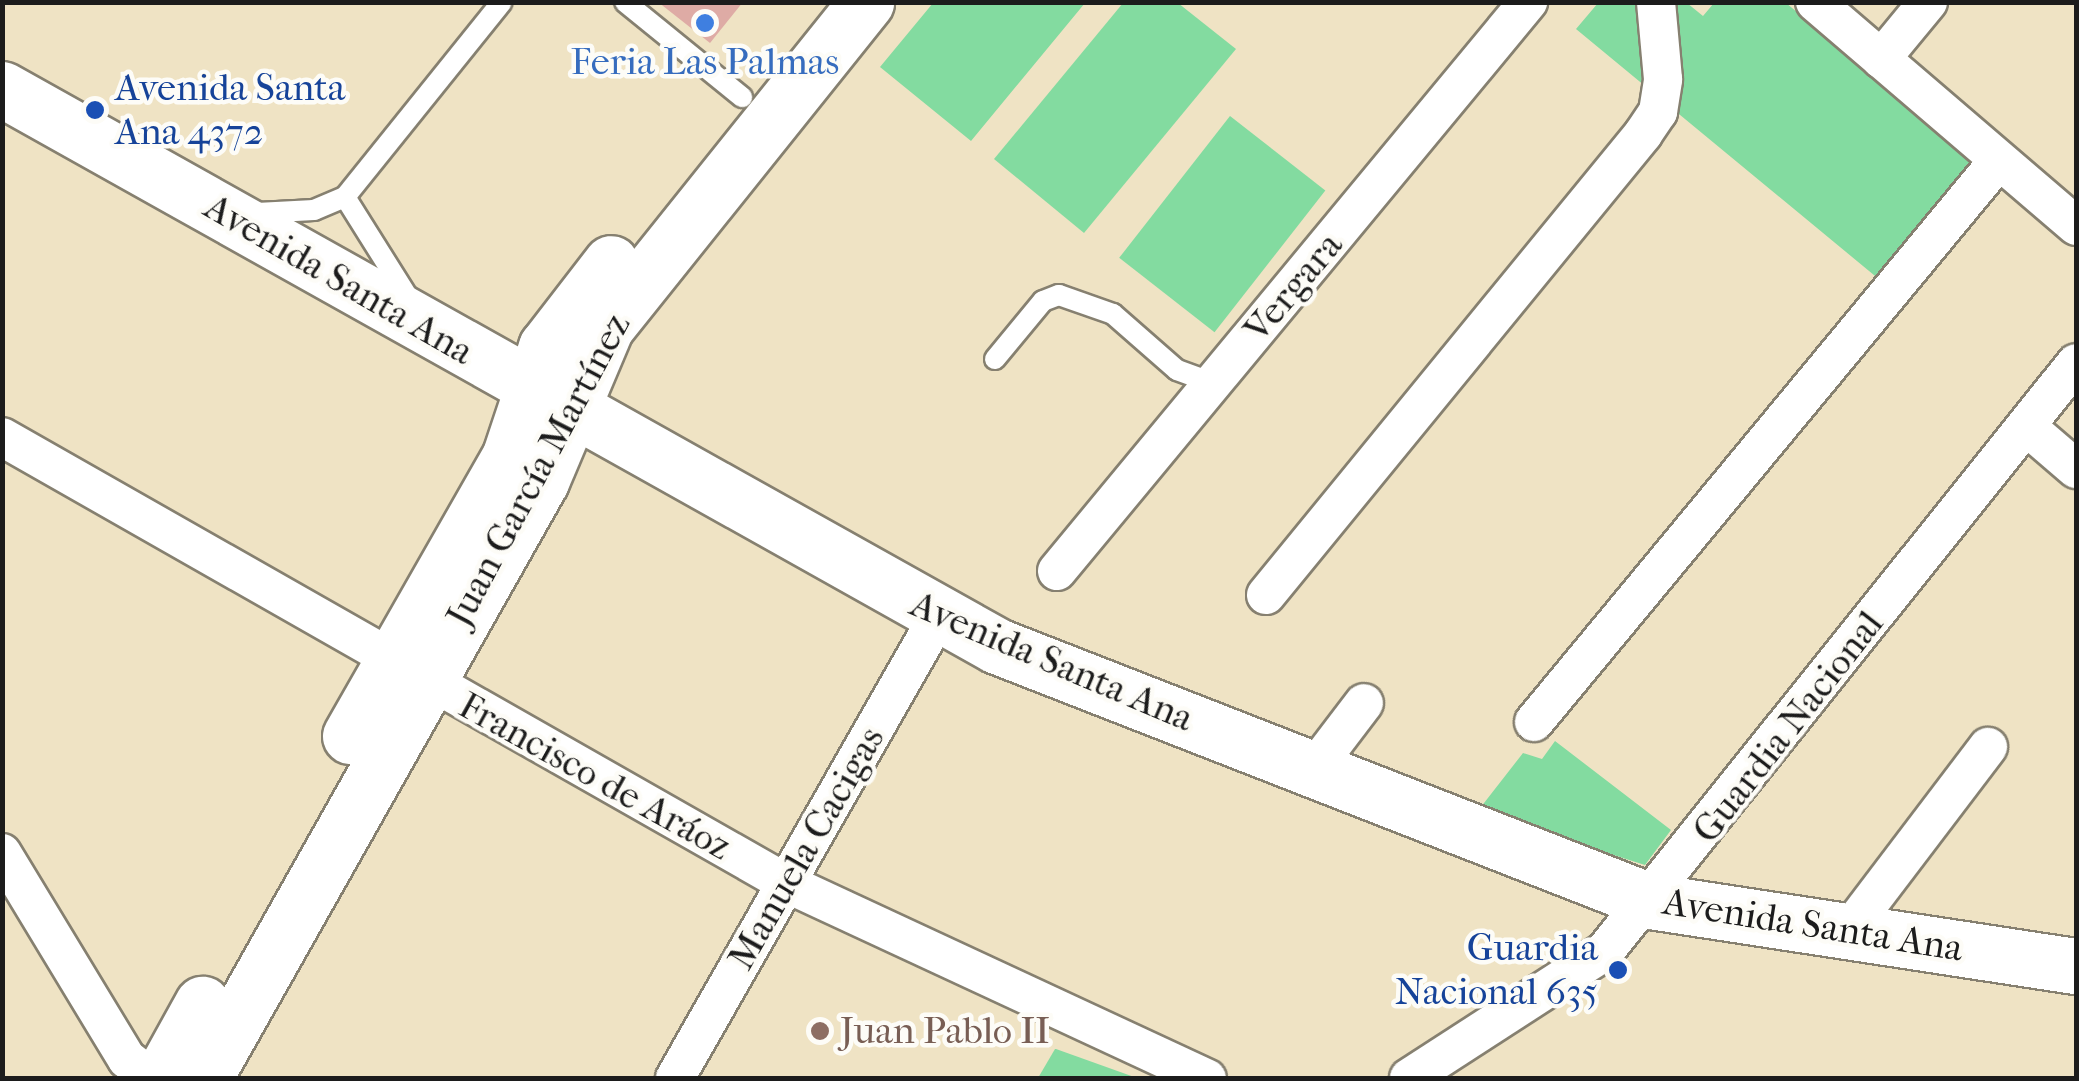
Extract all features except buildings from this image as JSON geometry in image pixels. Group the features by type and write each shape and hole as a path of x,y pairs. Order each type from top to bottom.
{"main road":[{"name":"Juan García Martínez","path":"161,1078 408,672 541,481 561,325 819,2"},
{"name":"Juan García Martínez","path":"550,399 866,2"},
{"name":"Avenida Santa Ana","path":"2,89 938,617 1312,770 1650,901 2076,966"},
{"name":"Juan García Martínez","path":"204,1078 408,672"}],"street":[{"name":"Vergara","path":"1057,571 1528,2"},
{"path":"1266,595 1644,134 1658,112 1663,79 1656,2"},
{"path":"1815,2 2076,226"},
{"path":"1881,59 1928,2"},
{"path":"1534,722 1999,160"},
{"name":"Guardia Nacional","path":"1409,1078 1577,974 1650,901 2076,363"},
{"path":"2026,426 2076,469"},
{"name":"Francisco de Aráoz","path":"2,438 408,672 786,883 1207,1078"},
{"name":"Manuela Cacigas","path":"674,1078 938,617"},
{"path":"1312,770 1364,702"},
{"path":"1849,930 1988,747"},
{"path":"2,852 127,1059 152,1078"}],"lane":[{"path":"210,206 284,214 345,198 502,2"},
{"path":"625,2 742,96"},
{"path":"345,198 434,333"},
{"path":"995,359 1044,301 1059,295 1113,314 1177,370 1214,382"}],"green space":[{"path":"933,2 1085,3 971,141 880,67"},
{"path":"1123,3 1178,3 1236,49 1084,233 994,159"},
{"path":"1598,3 1687,3 1703,16 1714,3 1786,3 1984,166 1886,285 1576,29"},
{"path":"1230,116 1325,190 1215,332 1119,258"},
{"path":"1555,741 1671,830 1645,865 1477,812 1523,753 1542,759"},
{"path":"1056,1049 1137,1078 1038,1078"}],"place":[{"name":"Feria Las Palmas","path":"705,23"},
{"name":"Avenida Santa Ana 4372","path":"95,110"},
{"name":"Guardia Nacional 635","path":"1618,970"},
{"name":"Juan Pablo II","path":"820,1031"}]}
